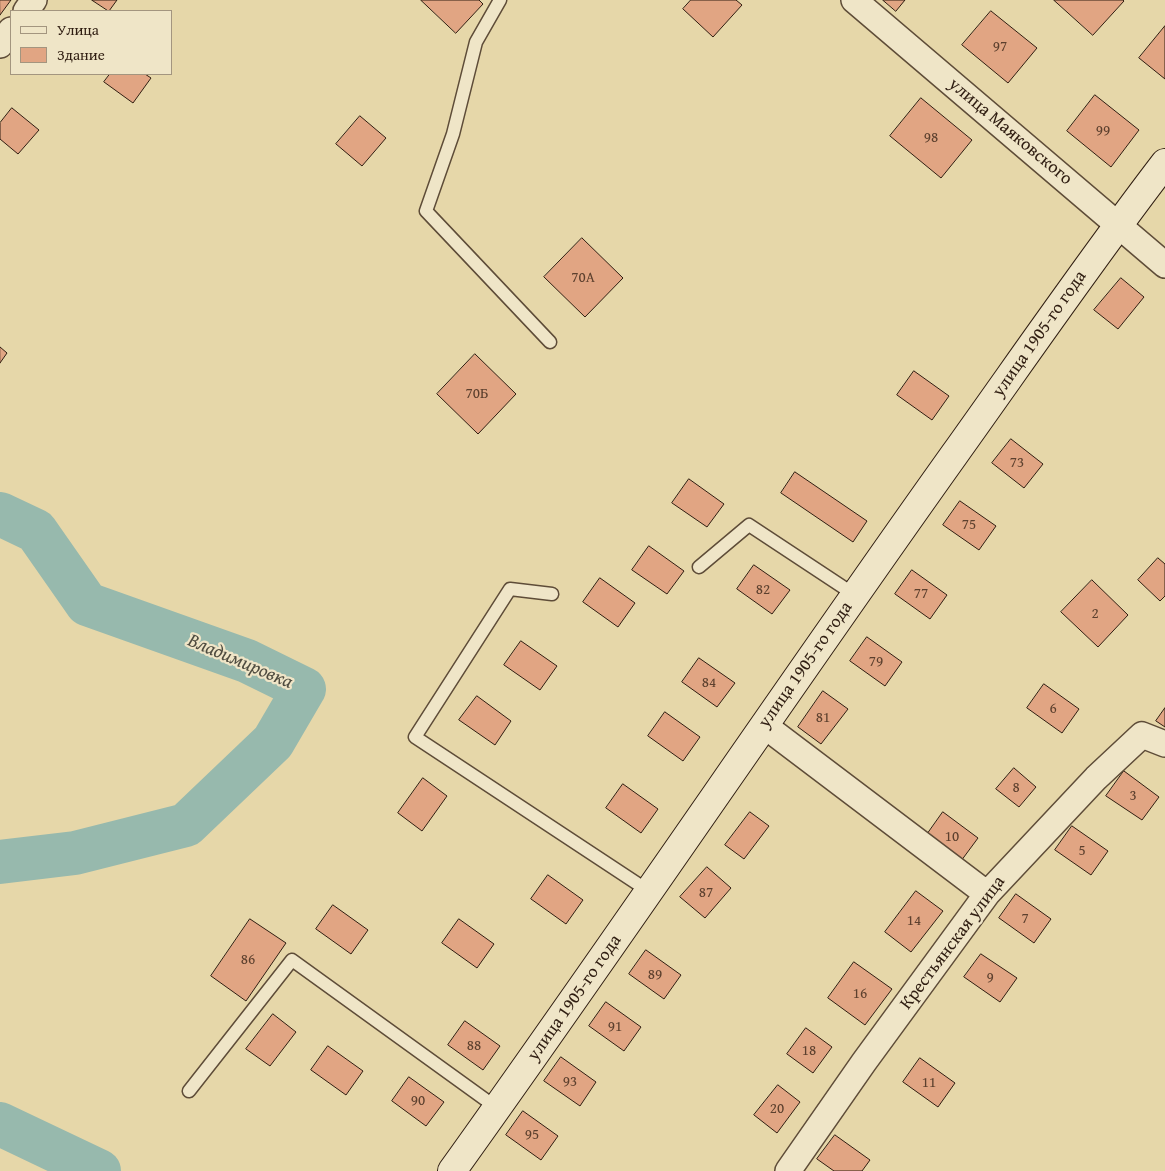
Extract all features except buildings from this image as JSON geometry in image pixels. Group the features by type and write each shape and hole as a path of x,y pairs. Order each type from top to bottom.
{"street":[{"name":"улица Маяковского","path":"854,0 1165,265"},
{"path":"0,44 10,31"},
{"name":"улица 1905-го года","path":"452,1171 650,892 855,595 1118,224 1165,163"},
{"path":"765,726 987,894"},
{"name":"Крестьянская улица","path":"788,1171 864,1062 987,894 1096,778 1142,735 1165,744"}],"lane":[{"path":"500,0 476,42 453,134 426,211 550,342"},
{"path":"699,567 749,525 855,595"},
{"path":"552,594 510,589 415,737 650,892"},
{"path":"189,1091 292,960 497,1108"}],"waterway":[{"name":"Владимировка","path":"0,514 36,531 87,604 247,661 304,689 273,742 186,825 75,853 0,862"},
{"name":"Владимировка","path":"0,1124 99,1171"}]}
